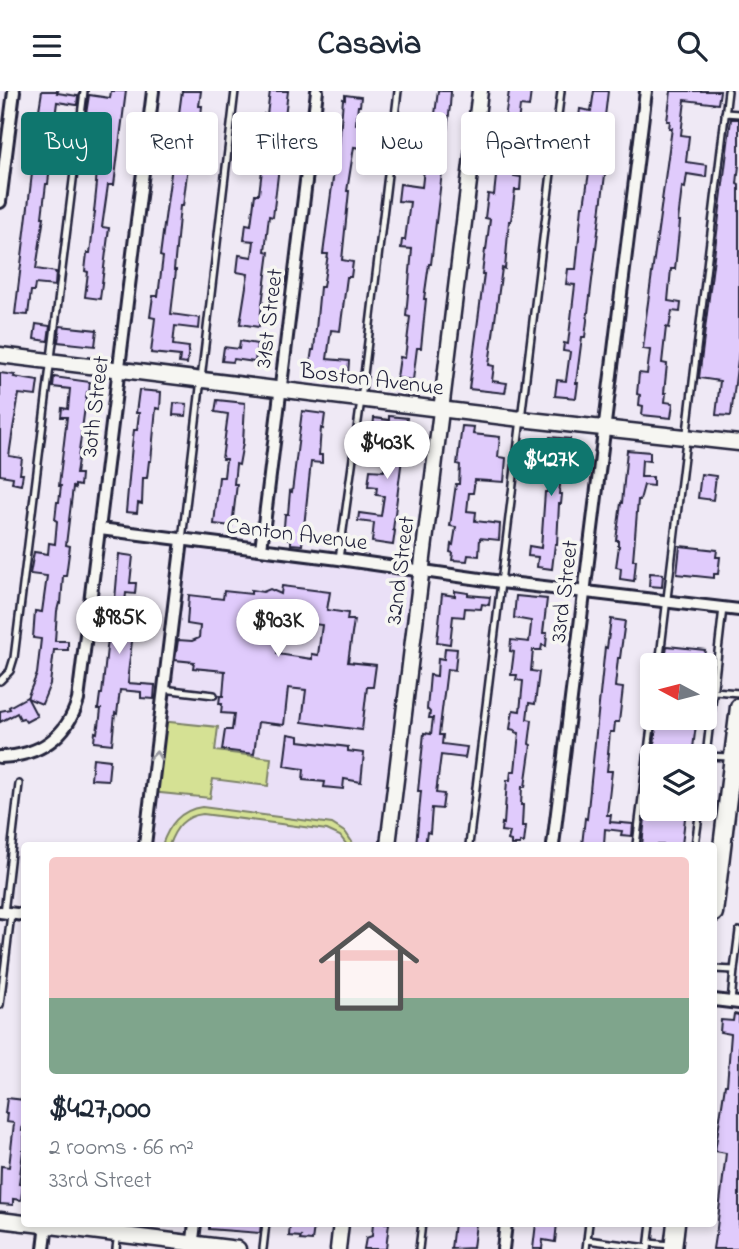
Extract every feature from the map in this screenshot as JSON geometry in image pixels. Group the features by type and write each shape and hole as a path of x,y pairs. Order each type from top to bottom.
{"main road":[{"path":"717,883 734,792 733,757 739,707"},
{"path":"673,1247 676,1227"}],"street":[{"path":"0,202 14,91"},
{"name":"30th Street","path":"0,757 30,753 54,739 69,724 78,700 153,91"},
{"name":"31st Street","path":"261,549 317,91"},
{"name":"32nd Street","path":"388,842 480,91"},
{"name":"33rd Street","path":"553,842 646,91"},
{"name":"Boston Avenue","path":"0,355 739,443"},
{"name":"Canton Avenue","path":"100,529 501,582 739,610"},
{"path":"145,842 182,540"},
{"path":"717,1000 735,1002"},
{"path":"0,1220 21,1223"},
{"path":"44,1249 47,1227"},
{"path":"60,1227 192,1246 238,1249"},
{"path":"192,1246 194,1227"},
{"path":"338,1249 341,1227"},
{"path":"503,1249 506,1227"}],"lane":[{"path":"0,681 10,671 14,657 84,91"},
{"path":"182,540 235,91"},
{"path":"339,559 398,91"},
{"path":"469,842 561,91"},
{"path":"660,653 728,91"},
{"path":"725,113 739,114"},
{"path":"718,654 723,608"},
{"path":"163,689 214,695"},
{"path":"718,691 739,693"},
{"path":"636,842 651,730"},
{"path":"717,756 733,757"},
{"path":"0,1005 5,913 19,784"},
{"path":"695,842 698,821"},
{"path":"735,1002 734,970 739,931"},
{"path":"717,969 734,970"},
{"path":"263,1249 266,1227"},
{"path":"419,1249 422,1227"},
{"path":"586,1249 589,1227"},
{"path":"648,1246 650,1227"},
{"path":"587,1240 673,1247"}],"shaded area":[{"path":"182,540 421,571 388,842 145,842"}],"green space":[{"path":"160,721 218,727 215,751 271,758 268,786 213,779 210,798 151,792"},
{"path":"202,807 332,824 346,833 352,842 345,842 340,836 327,830 203,814 185,820 177,828 170,842 163,842 176,820"}],"building":[{"path":"42,91 58,91 57,93 78,96 77,105 57,102 56,112 39,112"},
{"path":"111,91 126,91 114,185 108,185 102,227 109,228 100,299 85,297 88,272 85,271 95,212 97,175 112,175 112,112 86,112 89,95 110,98"},
{"path":"182,91 201,91 199,106 202,106 201,112 179,112"},
{"path":"270,91 288,91 286,112 267,112"},
{"path":"438,91 451,91 447,131 447,112 435,112"},
{"path":"509,91 531,91 529,107 520,106 519,112 506,112"},
{"path":"594,91 608,91 606,112 580,112 580,109 591,111"},
{"path":"671,91 720,91 718,104 685,100 681,135 689,136 686,162 707,165 706,177 687,174 685,188 682,187 675,269 671,269 668,301 681,303 680,312 672,311 669,328 666,327 662,363 667,364 664,393 665,402 673,403 671,418 642,415 643,406 639,405 640,395 637,394 639,373 647,374 650,350 643,349 645,324 672,128 669,128 670,121 667,121"},
{"path":"345,95 361,97 356,112 356,147 347,191 342,260 353,262 351,277 347,277 340,331 331,330 327,359 349,361 348,374 309,370 314,350 320,287 323,287 328,254 323,254 333,175 342,175 342,112 343,99 345,100"},
{"path":"731,119 739,119 739,351 731,416 716,415 720,381 699,378"},
{"path":"32,175 49,175 36,269 56,272 55,286 35,284 34,291 31,291 28,315 15,314"},
{"path":"171,175 187,175 183,206 180,206 171,314 200,318 199,329 175,326 173,345 189,347 187,364 179,363 180,356 151,353 155,318 150,317 153,296 158,296 163,257 160,256"},
{"path":"261,175 278,175 273,217 269,216 265,251 269,252 259,327 240,324 248,274 237,272 239,255 252,257 254,241 244,240 246,224 251,225 255,194 259,194"},
{"path":"423,175 442,175 424,299 421,348 417,348 413,380 397,378 400,357 405,358 410,317 406,316 412,249 401,248 402,240 405,240 410,202 398,201 400,184 422,187"},
{"path":"496,175 521,177 520,190 515,190 509,221 505,269 502,268 489,365 494,366 492,381 507,383 505,393 469,389 490,219 485,218 488,194 494,195"},
{"path":"589,175 605,175 576,398 555,396 557,380 566,381 570,352 563,351 564,343 568,344 575,285 566,284 568,269 576,269"},
{"path":"36,324 50,326 48,341 34,339"},
{"path":"60,326 97,330 95,346 58,342"},
{"path":"240,341 257,344 255,362 234,359 233,362 222,361 224,347 239,349"},
{"path":"0,373 38,381 36,396 19,394 13,429 9,456 22,458 21,485 12,483 13,477 0,475"},
{"path":"54,377 90,382 76,474 81,474 80,486 73,487 66,545 70,546 66,576 63,576 61,604 59,603 57,611 55,641 68,641 68,650 54,650 50,684 42,704 27,698 37,674 41,639 33,638 35,611 42,612 47,576 30,574 34,552 48,554 49,543 55,544 55,520 67,417 61,417 62,408 68,409 70,389 53,387"},
{"path":"139,390 161,392 160,409 156,408 151,461 147,478 143,478 142,504 138,503 137,513 126,512 132,445 139,413 136,413"},
{"path":"217,400 245,403 243,443 239,465 236,464 234,484 237,484 232,526 214,524 219,477 224,477 226,459 222,459 228,414 215,412"},
{"path":"174,403 187,404 186,416 173,415"},
{"path":"302,411 325,414 319,455 322,455 322,463 311,462 302,545 291,544 291,539 286,538 287,528 284,527 290,491 292,492"},
{"path":"389,416 407,418 393,545 372,542 374,523 358,521 359,513 381,516 384,496 376,495 377,487 368,486 370,470 384,471 386,446 392,446 394,431 373,429 374,418 389,420"},
{"path":"462,426 474,427 473,434 500,437 498,457 506,458 504,482 475,480 473,493 469,493 467,511 476,512 475,521 500,524 499,540 480,538 479,556 468,555 467,561 452,560 453,553 450,552 456,527 450,526 456,484 459,484 460,465 457,464"},
{"path":"550,437 570,439 565,476 561,476 559,494 562,494 552,569 537,567 538,557 528,556 529,546 541,548 551,455 530,452 531,440 550,442"},
{"path":"627,450 650,452 650,461 642,460 641,477 653,477 653,486 644,485 638,500 634,581 620,579 621,568 616,567 619,546 616,540"},
{"path":"701,474 716,476 713,500 698,498"},
{"path":"680,546 717,550 716,557 720,557 718,574 714,574 714,578 677,574"},
{"path":"119,554 133,556 130,583 136,583 135,594 126,593 124,612 133,613 128,683 155,685 154,699 141,698 141,692 120,690 112,744 94,742 99,726 101,709 98,709 111,611 114,611"},
{"path":"650,573 663,574 662,587 649,586"},
{"path":"282,586 330,592 327,610 348,613 347,620 354,620 348,662 376,665 373,687 367,687 362,730 302,722 306,690 288,688 284,725 258,722 254,754 222,750 225,730 232,730 234,714 221,713 222,704 219,704 220,696 223,696 225,671 193,668 194,662 175,660 178,640 192,641 199,638 200,626 187,624 189,595 223,599 224,591 251,594 251,590 263,592 270,589 281,594","holes":["281,620 322,625 318,655 312,654 312,659 277,654"]},
{"path":"455,591 490,597 489,605 482,604 481,609 465,608 464,617 453,616 450,644 437,642 442,594 455,596"},
{"path":"516,596 547,599 543,633 547,633 546,646 542,645 541,650 533,650 531,671 539,672 535,704 529,703 527,719 532,720 525,787 522,787 522,826 526,826 524,842 511,842 508,840 510,832 501,831 502,823 504,824 507,780 510,780 511,771 515,771 519,733 510,729 513,710 520,711 523,681 516,680 517,675 511,675 514,652 510,651 511,640 529,642 531,625 531,621 514,618"},
{"path":"611,619 625,621 615,687 623,688 619,722 615,722 614,732 610,732 608,753 607,771 612,771 607,815 611,815 610,822 633,824 632,836 621,835 622,831 605,829 604,842 582,842 605,647 607,648"},
{"path":"667,646 705,650 705,653 666,653"},
{"path":"445,648 457,649 455,670 447,669 439,735 443,735 442,744 467,747 465,758 441,755 436,793 444,794 442,809 432,808 430,833 427,832 425,842 416,842 424,733 431,734 433,718 429,718 430,712 427,709 430,675 437,676 438,658 444,659"},
{"path":"27,697 37,716 26,722 23,718 20,719 17,713 0,722 0,711 10,709 9,707"},
{"path":"656,730 695,730 694,744 654,744"},
{"path":"288,734 299,736 299,741 348,747 348,751 364,753 361,782 344,779 343,789 324,787 325,782 303,780 304,769 284,766"},
{"path":"93,758 110,760 108,780 91,779"},
{"path":"645,821 685,821 682,842 642,842"},
{"path":"734,1014 739,1015 739,1249 713,1249 726,1153 717,1151 717,1138 727,1085 731,1034 720,1032 721,1020 733,1021"},
{"path":"7,1098 21,1100 21,1200 13,1199 13,1205 0,1204 1,1166 9,1167 14,1123 6,1122"},
{"path":"209,1227 261,1227 260,1233"},
{"path":"290,1227 314,1227 312,1241 289,1236"},
{"path":"373,1227 389,1227 386,1249 364,1249 366,1238 372,1236"},
{"path":"454,1227 476,1227 473,1248 451,1249"},
{"path":"536,1227 557,1227 555,1242 543,1240 542,1249 533,1249"}]}
